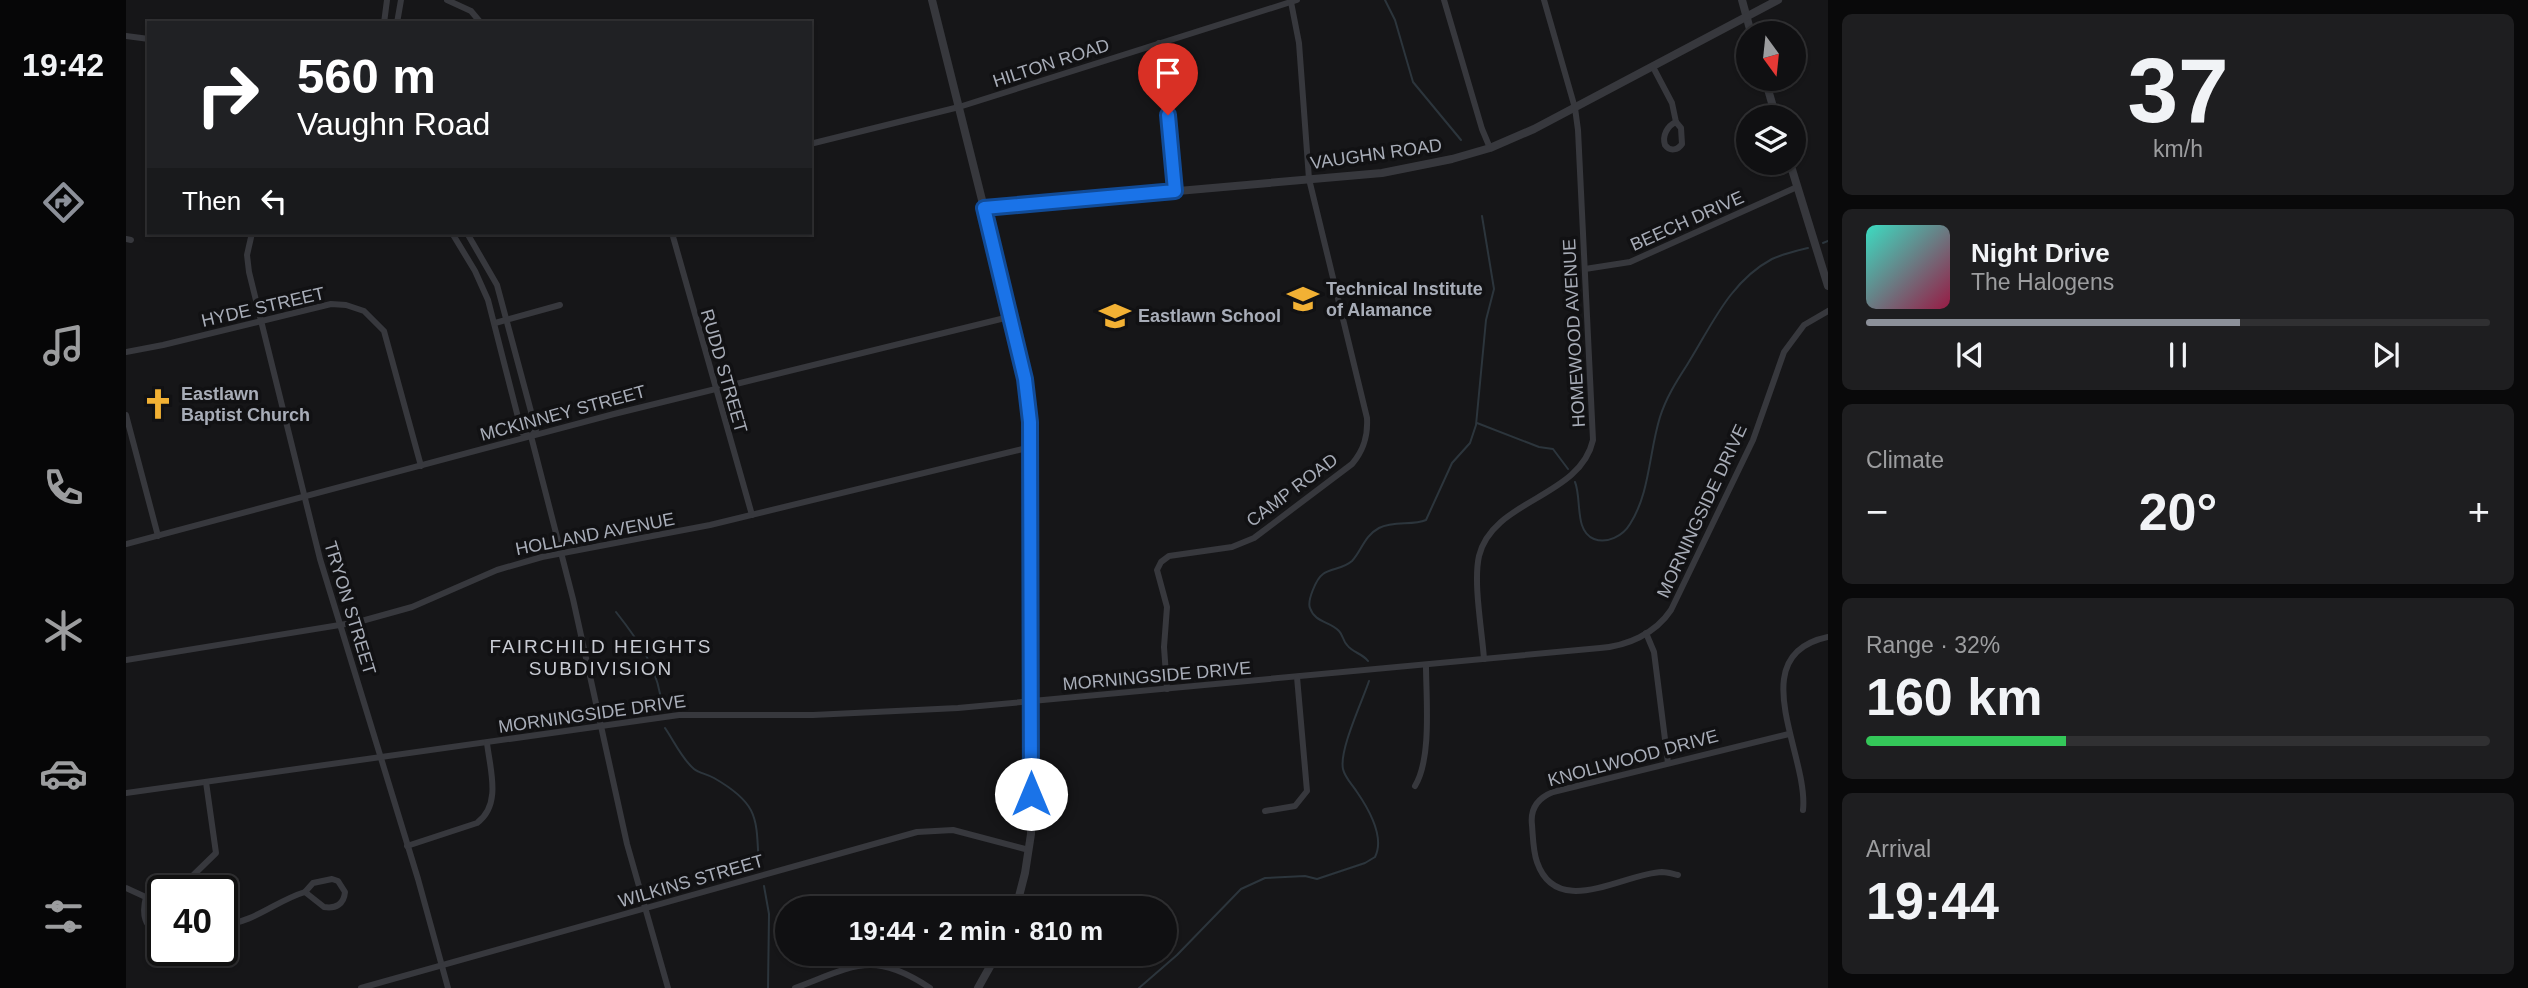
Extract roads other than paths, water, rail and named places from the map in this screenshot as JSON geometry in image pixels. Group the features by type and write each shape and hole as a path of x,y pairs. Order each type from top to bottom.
{"street":[{"path":"384,21 387,0"},
{"path":"397,21 401,0"},
{"path":"447,0 471,11 479,21"},
{"path":"932,0 1025,379 1031,447 1031,702 1029,850 1019,896"},
{"path":"1444,0 1490,148"},
{"name":"HOMEWOOD AVENUE","path":"1485,659 1478,574 1483,546 1500,523 1576,471 1585,461 1593,440 1575,108 1544,0"},
{"path":"1742,0 1747,21"},
{"name":"VAUGHN ROAD","path":"984,208 1412,168 1490,148 1575,108 1778,0"},
{"name":"HILTON ROAD","path":"812,144 959,107 1294,1"},
{"name":"CAMP ROAD","path":"1167,689 1164,647 1167,607 1157,575 1161,562 1169,556 1232,547 1254,538 1352,464 1366,441 1367,418 1309,179 1294,1"},
{"path":"126,36 147,39"},
{"path":"1159,43 1175,191"},
{"path":"1653,67 1672,103 1676,122"},
{"path":"1794,175 1828,286"},
{"name":"BEECH DRIVE","path":"1585,269 1630,262 1797,187"},
{"name":"TRYON STREET","path":"251,235 247,256 304,498 448,988"},
{"path":"453,235 484,288 522,433 531,436"},
{"path":"468,235 497,285 537,430 531,436"},
{"name":"RUDD STREET","path":"673,235 752,515"},
{"name":"HYDE STREET","path":"126,352 331,304 355,307 371,316 387,338 421,466"},
{"path":"495,323 560,305"},
{"name":"MORNINGSIDE DRIVE","path":"126,793 601,726 706,714 813,715 1031,702 1612,647 1646,634 1666,618 1753,440 1789,343 1804,325 1828,311"},
{"name":"MCKINNEY STREET","path":"126,544 715,388 1009,317"},
{"path":"126,415 158,537"},
{"path":"531,436 561,554 627,844 668,988"},
{"name":"HOLLAND AVENUE","path":"126,660 389,614 497,570 561,554 661,536 1031,447"},
{"path":"1646,634 1654,652 1668,763"},
{"path":"1803,810 1803,795 1788,734 1784,685 1786,668 1800,647 1828,637"},
{"path":"1415,786 1420,778 1424,760 1426,665"},
{"path":"1265,811 1295,806 1305,797 1307,790 1297,677"},
{"name":"KNOLLWOOD DRIVE","path":"1678,875 1662,872 1583,891 1566,891 1552,884 1541,870 1535,853 1532,820 1536,803 1546,794 1788,734"},
{"path":"407,846 485,818 493,799 487,743"},
{"path":"193,875 216,853 206,782"},
{"name":"WILKINS STREET","path":"361,988 929,830 958,831 1029,850"},
{"path":"238,922 305,892 313,883 331,879 343,886 345,892 342,902 331,908 319,904 305,892"},
{"path":"126,888 146,897 144,908 147,925"},
{"path":"795,988 859,966 879,964 898,968 930,988"},
{"path":"978,988 990,966"}],"waterway":[{"path":"1385,0 1395,20 1413,82 1461,140"},
{"path":"1368,661 1349,648 1335,628 1315,617 1309,605 1311,595 1320,577 1352,561 1374,531 1391,524 1426,520 1452,463 1470,443 1476,425 1486,320 1494,289 1482,216"},
{"path":"1823,243 1828,241"},
{"path":"1575,482 1581,522 1588,535 1604,540 1623,532 1637,512 1642,499 1656,430 1665,403 1722,306 1757,269 1776,257 1808,248"},
{"path":"1477,423 1539,447 1553,449 1568,469"},
{"path":"616,612 633,634 653,669 662,709"},
{"path":"1139,988 1177,955 1241,889 1265,878 1305,876 1317,879 1375,857 1378,841 1374,823 1343,769 1344,750 1369,681"},
{"path":"665,728 694,769 714,778 748,805 756,825 759,869"},
{"path":"764,886 769,914 768,988"}],"place":[{"name":"Technical Institute of Alamance","path":"1303,299"},
{"name":"Eastlawn School","path":"1115,316"},
{"name":"Eastlawn Baptist Church","path":"158,404"}],"district":[{"name":"FAIRCHILD HEIGHTS SUBDIVISION","path":"601,657"}]}
